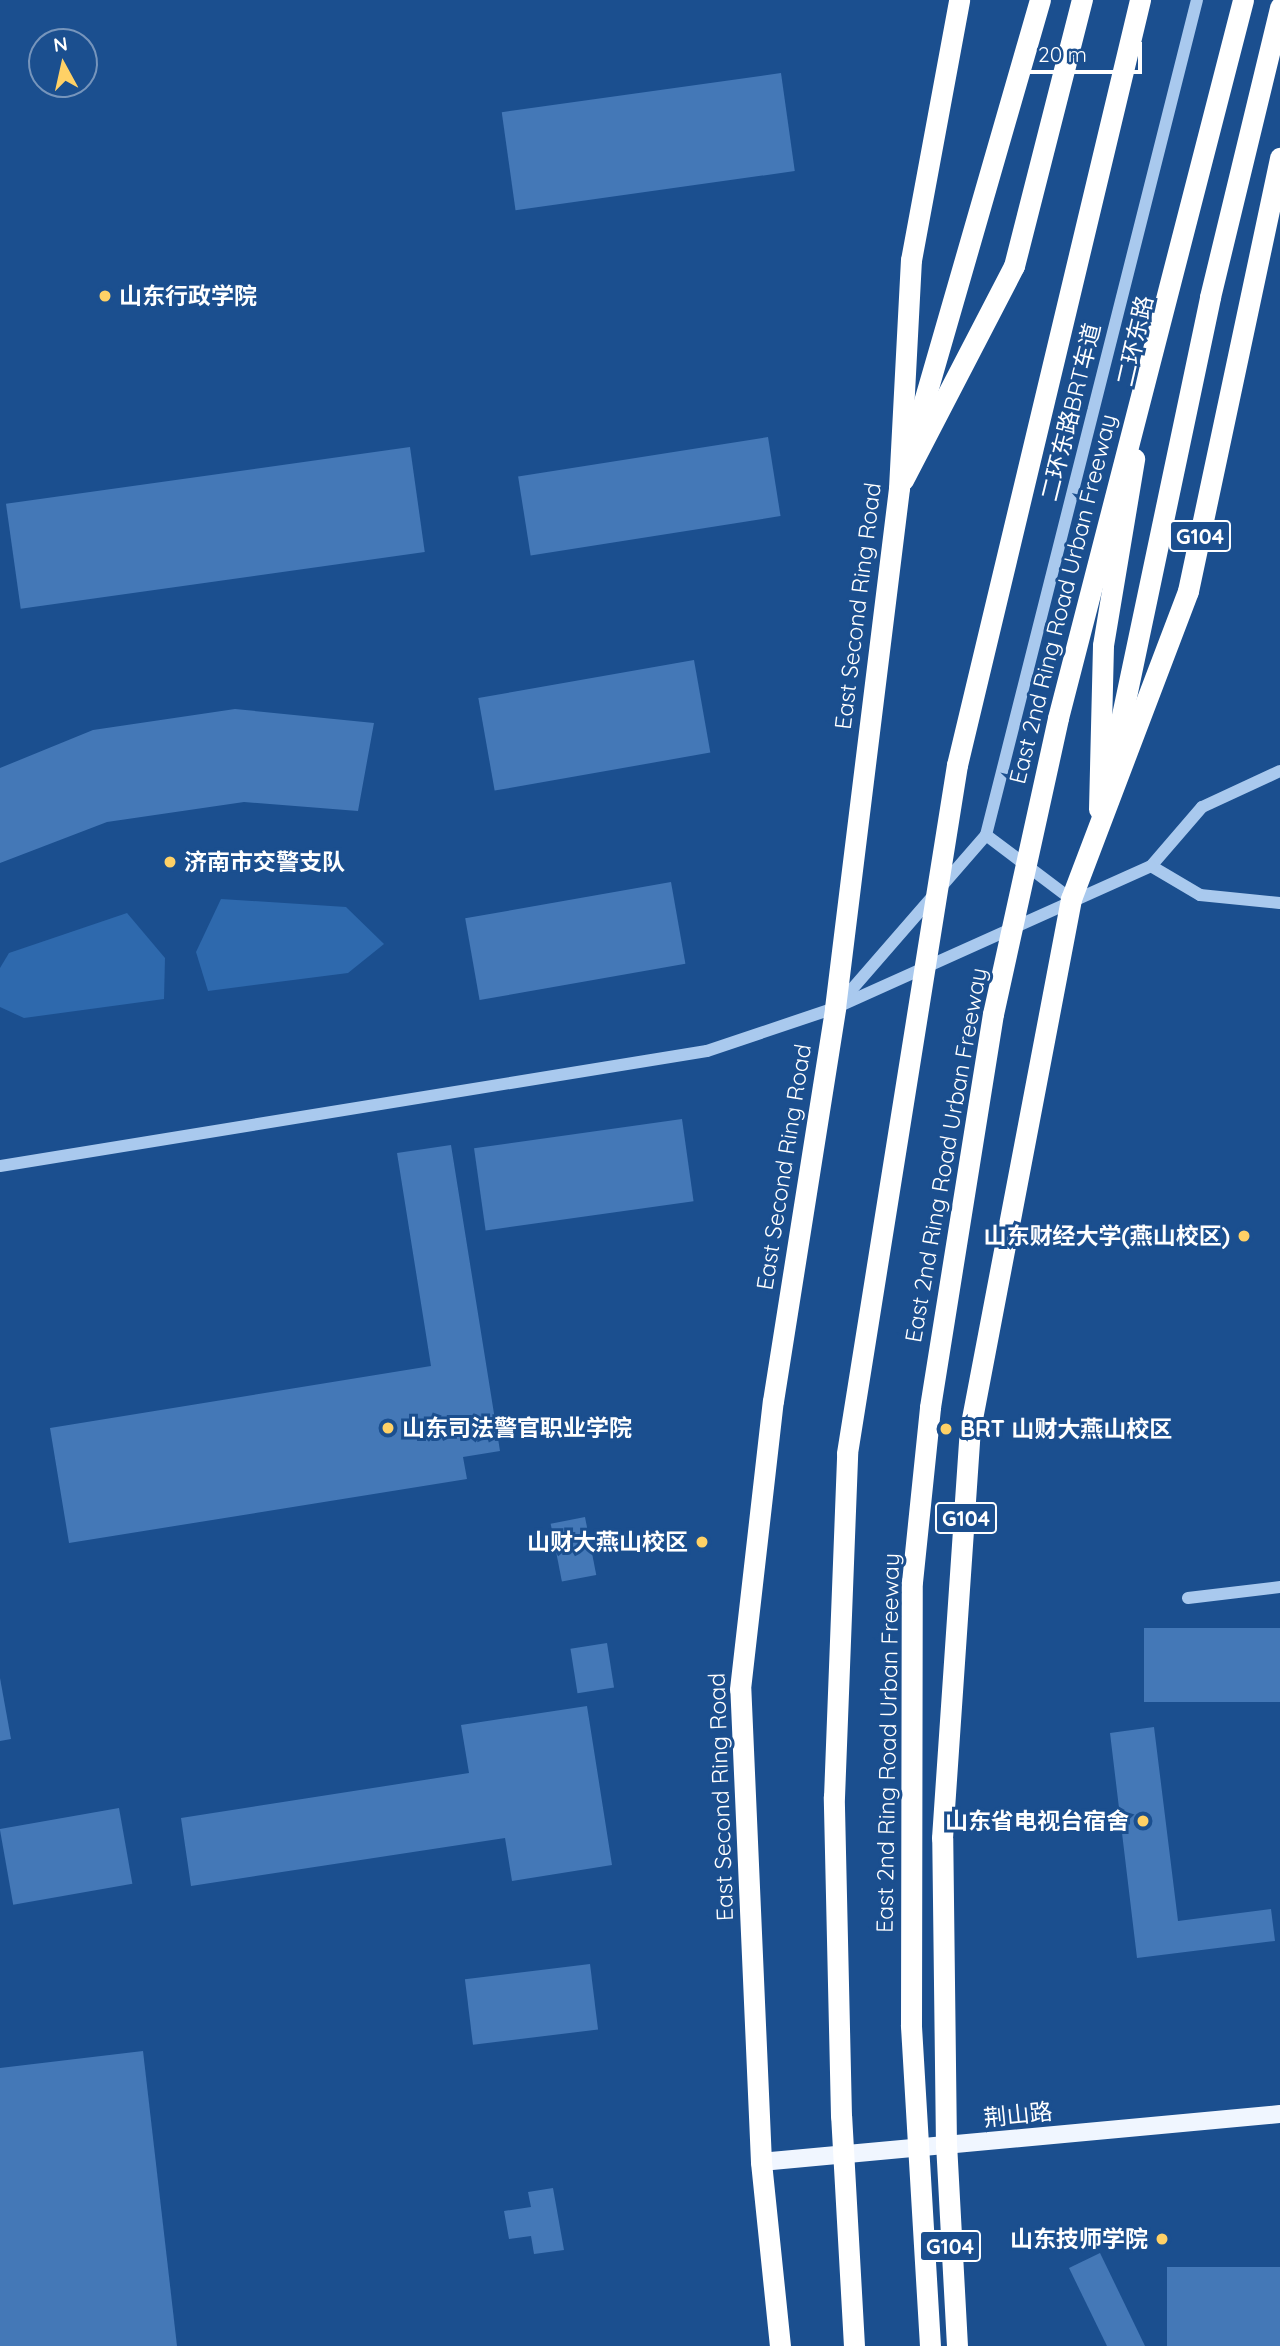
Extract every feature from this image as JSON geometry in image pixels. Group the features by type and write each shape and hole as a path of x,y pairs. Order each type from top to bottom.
{"highway":[{"name":"East Second Ring Road","path":"780,2346 761,2162 740,1689 773,1401 835,1008 899,488 911,260 959,0"},
{"path":"899,488 1040,0"},
{"path":"899,488 1014,266 1082,0"},
{"name":"East 2nd Ring Road Urban Freeway","path":"854,2346 841,2116 834,1797 847,1453 957,765 1140,0"},
{"name":"East 2nd Ring Road Urban Freeway","path":"930,2346 911,1998 912,1582 930,1407 993,1014 1058,718 1244,0"},
{"name":"二环东路","path":"1099,825 1103,645 1130,474 1244,0"},
{"path":"1099,825 1210,297 1280,7"},
{"name":"G104","path":"957,2346 946,2146 942,1838 961,1633 970,1429 1071,899 1188,591 1280,158"}],"main road":[{"name":"荆山路","path":"761,2162 1280,2114"}],"street":[{"name":"二环东路BRT车道","path":"835,1008 986,835 1197,0"},
{"path":"0,1166 707,1051 835,1008 1071,899 1151,866 1202,807 1280,771"},
{"path":"986,835 1071,899"},
{"path":"1151,866 1200,895 1280,902"},
{"path":"1188,1598 1280,1587"}],"shaded area":[{"path":"221,899 346,907 384,944 348,973 208,991 196,952"},
{"path":"127,913 165,958 164,999 24,1018 0,1007 0,968 9,953"}],"building":[{"path":"781,73 795,171 516,210 502,112"},
{"path":"768,437 781,516 531,556 518,477"},
{"path":"410,447 425,552 21,609 6,504"},
{"path":"694,660 710,753 495,791 478,698"},
{"path":"235,709 374,723 358,811 244,802 107,822 0,863 0,768 93,730"},
{"path":"671,882 685,964 480,1000 465,918"},
{"path":"682,1119 694,1201 486,1230 474,1148"},
{"path":"451,1145 500,1451 463,1457 467,1479 69,1543 50,1428 431,1366 397,1153"},
{"path":"585,1517 596,1575 562,1582 551,1524"},
{"path":"1144,1628 1280,1628 1280,1702 1144,1702"},
{"path":"607,1643 614,1687 577,1693 570,1649"},
{"path":"0,1678 11,1739 0,1741"},
{"path":"587,1706 612,1865 512,1881 505,1838 191,1886 181,1818 469,1773 461,1725"},
{"name":"山东省电视台宿舍","path":"1154,1727 1178,1921 1271,1909 1275,1941 1137,1958 1110,1733"},
{"path":"119,1808 132,1884 13,1905 0,1829"},
{"path":"590,1964 598,2030 473,2045 465,1979"},
{"path":"143,2051 177,2346 0,2346 0,2068"},
{"path":"553,2188 564,2250 534,2254 531,2236 509,2239 504,2211 531,2207 528,2192"},
{"path":"1100,2253 1145,2346 1107,2346 1069,2268"},
{"path":"1167,2267 1280,2267 1280,2346 1167,2346"}],"place":[{"name":"山东行政学院","path":"105,296"},
{"name":"济南市交警支队","path":"170,862"},
{"name":"山东财经大学(燕山校区)","path":"1244,1236"},
{"name":"山东司法警官职业学院","path":"388,1428"},
{"name":"BRT 山财大燕山校区","path":"946,1429"},
{"name":"山财大燕山校区","path":"702,1542"},
{"name":"山东省电视台宿舍","path":"1143,1821"},
{"name":"山东技师学院","path":"1162,2239"}]}
